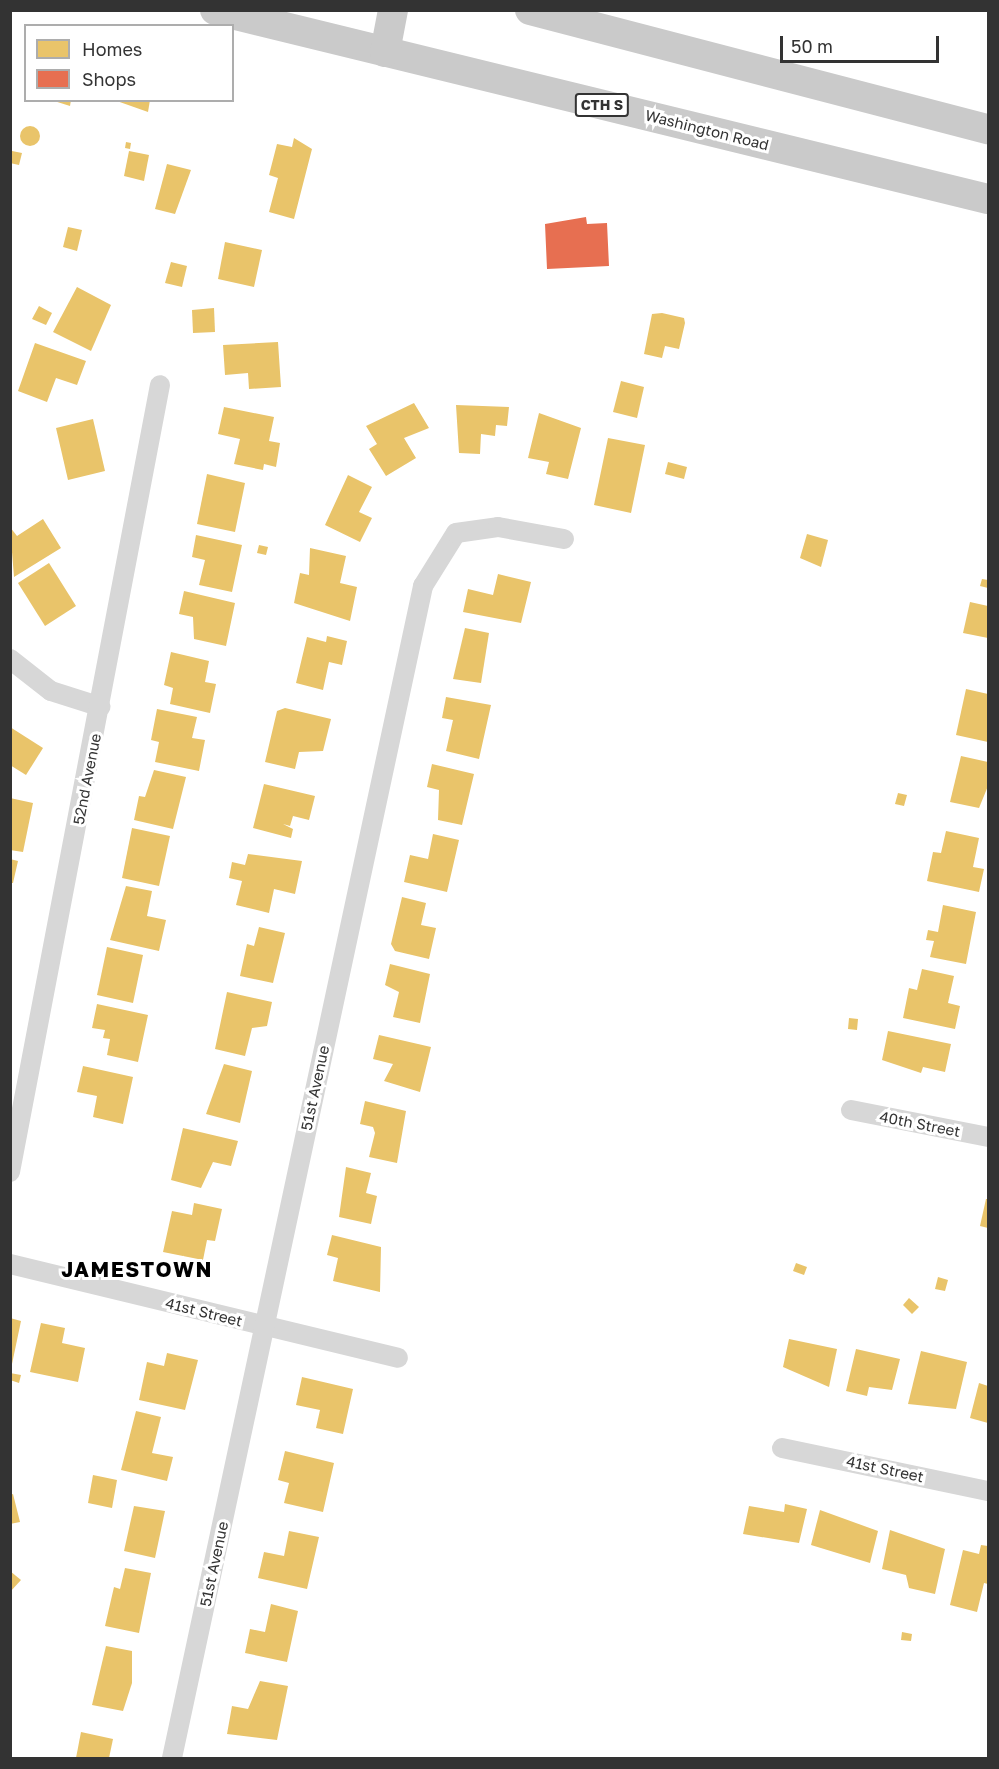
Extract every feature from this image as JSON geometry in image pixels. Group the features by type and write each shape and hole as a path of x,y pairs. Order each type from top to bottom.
{"main road":[{"name":"Washington Road","path":"215,10 988,199"},
{"path":"385,52 393,10"},
{"path":"531,10 988,129"}],"street":[{"name":"52nd Avenue","path":"10,1172 101,706 160,385"},
{"name":"51st Avenue","path":"172,1758 423,586 456,532 498,527 564,539"},
{"path":"10,659 51,691 101,706"},
{"name":"40th Street","path":"851,1110 988,1137"},
{"name":"41st Street","path":"10,1264 398,1358"},
{"name":"41st Street","path":"782,1448 988,1491"}],"building: Homes":[{"path":"57,102 71,102 70,106"},
{"path":"120,102 150,102 148,112"},
{"path":"30,126 37,129 40,136 37,143 30,146 23,143 20,136 23,129"},
{"path":"294,138 312,149 294,219 269,212 278,178 269,175 277,144 292,147"},
{"path":"126,142 131,143 130,149 125,148"},
{"path":"12,151 22,153 19,165 10,163"},
{"path":"129,151 149,155 144,181 124,176"},
{"path":"167,164 191,170 175,214 155,209"},
{"path":"68,227 82,230 77,251 63,247"},
{"path":"225,242 262,250 254,287 218,279"},
{"path":"171,262 187,266 182,287 165,283"},
{"path":"77,287 111,305 91,351 53,332"},
{"path":"39,306 52,313 46,325 32,319"},
{"path":"214,308 215,332 193,333 192,310"},
{"path":"662,313 684,318 685,323 679,349 665,346 662,358 644,354 652,314"},
{"path":"278,342 281,387 249,389 248,373 225,375 223,345"},
{"path":"35,343 86,361 77,385 56,378 47,402 18,391"},
{"path":"621,381 644,387 637,418 613,412"},
{"path":"414,403 429,428 404,438 416,458 386,476 369,449 377,444 366,426"},
{"path":"456,405 509,407 507,426 496,425 495,436 481,434 480,454 459,453"},
{"path":"224,407 274,417 269,441 280,443 276,467 264,464 263,470 234,464 240,439 218,434"},
{"path":"539,413 581,428 568,479 546,474 549,462 528,458"},
{"path":"93,419 105,471 68,480 56,428"},
{"path":"608,438 645,445 631,513 594,505"},
{"path":"668,462 687,467 684,479 665,474"},
{"path":"207,474 245,483 235,532 197,524"},
{"path":"348,475 372,487 359,512 372,518 360,542 325,525"},
{"path":"43,519 61,548 14,577 10,527 17,536"},
{"path":"807,534 828,540 821,567 800,558"},
{"path":"196,535 242,545 232,592 199,585 205,560 192,557"},
{"path":"259,545 268,547 266,555 257,553"},
{"path":"310,548 346,556 340,583 357,587 350,621 294,603 300,573 309,575"},
{"path":"49,563 76,606 45,626 18,583"},
{"path":"498,574 531,582 521,623 463,612 468,589 493,595"},
{"path":"982,579 988,580 988,588 980,586"},
{"path":"184,591 235,603 226,646 194,639 193,617 179,614"},
{"path":"970,602 988,606 988,638 963,633"},
{"path":"465,628 489,633 481,683 453,679"},
{"path":"327,636 347,641 342,665 329,662 323,690 296,683 307,637 326,642"},
{"path":"171,652 209,661 205,682 216,684 210,713 170,704 173,688 164,685"},
{"path":"966,689 988,694 988,742 956,735"},
{"path":"446,697 491,705 479,759 446,751 453,720 442,718"},
{"path":"285,708 331,719 323,751 299,752 295,769 265,762 277,711"},
{"path":"157,709 197,717 192,738 205,740 199,771 155,762 159,742 151,740"},
{"path":"10,727 43,748 26,775 10,765"},
{"path":"961,756 988,762 988,786 979,808 950,802"},
{"path":"432,764 474,774 462,825 438,820 439,790 427,787"},
{"path":"154,770 186,777 173,829 134,820 139,796 145,797"},
{"path":"264,784 315,796 309,820 293,816 290,826 283,824 293,829 291,838 253,828"},
{"path":"898,793 907,795 904,806 895,804"},
{"path":"10,798 33,803 23,852 10,850"},
{"path":"132,828 170,836 159,886 122,878"},
{"path":"946,831 979,838 973,867 984,869 979,892 927,881 933,852 941,853"},
{"path":"433,834 459,840 447,892 404,882 410,855 428,859"},
{"path":"248,854 302,861 295,894 274,889 269,913 236,905 242,881 229,878 232,862 245,865"},
{"path":"10,859 18,861 13,883 10,883"},
{"path":"126,886 152,891 147,916 166,920 159,951 110,940"},
{"path":"402,897 426,903 421,925 436,928 429,959 395,951 391,944"},
{"path":"943,905 976,912 966,964 930,957 934,941 926,940 928,930 938,932"},
{"path":"259,927 285,933 273,983 240,976 247,944 254,946"},
{"path":"107,947 143,955 133,1003 97,995"},
{"path":"390,964 430,974 420,1023 393,1017 399,992 385,985"},
{"path":"922,969 954,976 948,1003 960,1006 955,1029 903,1018 909,988 917,990"},
{"path":"227,992 272,1002 267,1026 252,1028 245,1056 215,1049"},
{"path":"97,1004 148,1015 138,1062 107,1055 110,1039 103,1038 105,1030 92,1028"},
{"path":"849,1018 858,1019 857,1030 848,1029"},
{"path":"888,1031 951,1044 945,1072 923,1067 921,1073 882,1060"},
{"path":"379,1035 431,1047 420,1092 384,1081 393,1064 373,1059"},
{"path":"224,1064 252,1071 240,1123 206,1114"},
{"path":"83,1066 133,1077 123,1124 93,1117 97,1096 77,1092"},
{"path":"365,1101 406,1111 397,1163 369,1157 375,1133 373,1127 360,1124"},
{"path":"183,1128 238,1141 231,1166 213,1162 201,1188 171,1180"},
{"path":"346,1167 371,1173 366,1193 377,1196 371,1224 339,1217"},
{"path":"986,1199 988,1199 988,1228 980,1226"},
{"path":"194,1203 222,1209 215,1241 207,1240 203,1260 163,1252 172,1211 192,1215"},
{"path":"332,1235 381,1247 380,1292 333,1281 338,1258 327,1255"},
{"path":"796,1263 807,1267 804,1275 793,1271"},
{"path":"938,1277 948,1280 945,1291 935,1289"},
{"path":"909,1298 919,1307 912,1314 903,1305"},
{"path":"10,1318 21,1321 12,1364 10,1364"},
{"path":"41,1323 65,1328 62,1343 85,1348 78,1382 30,1372"},
{"path":"789,1339 837,1349 829,1387 783,1367"},
{"path":"856,1349 900,1359 892,1390 869,1387 867,1396 846,1391"},
{"path":"921,1351 967,1362 956,1409 908,1404"},
{"path":"167,1353 198,1360 185,1410 139,1400 147,1362 164,1366"},
{"path":"10,1373 21,1375 19,1383 10,1380"},
{"path":"302,1377 353,1389 343,1434 316,1428 320,1410 296,1405"},
{"path":"979,1383 988,1386 988,1423 970,1418"},
{"path":"136,1411 161,1417 152,1453 173,1457 167,1481 121,1470"},
{"path":"285,1451 334,1463 323,1512 284,1503 289,1483 278,1480"},
{"path":"93,1475 117,1480 112,1508 88,1503"},
{"path":"13,1494 20,1522 10,1524 10,1495"},
{"path":"785,1504 807,1509 799,1543 743,1534 749,1506 784,1512"},
{"path":"134,1506 165,1511 155,1558 124,1551"},
{"path":"820,1510 878,1531 870,1563 811,1545"},
{"path":"890,1530 945,1549 935,1594 909,1588 906,1575 882,1569"},
{"path":"289,1531 319,1537 307,1589 258,1578 264,1552 284,1556"},
{"path":"981,1545 988,1546 988,1584 984,1583 977,1612 950,1605 963,1550 979,1554"},
{"path":"125,1568 151,1573 139,1633 105,1626 114,1587 120,1589"},
{"path":"10,1571 21,1580 10,1592"},
{"path":"271,1604 298,1611 287,1662 245,1653 250,1629 265,1632"},
{"path":"902,1632 912,1634 911,1641 901,1640"},
{"path":"106,1646 132,1651 132,1683 123,1711 92,1705"},
{"path":"260,1681 288,1686 277,1740 227,1734 232,1706 248,1709"},
{"path":"81,1732 113,1739 109,1758 76,1758"}],"building: Shops":[{"path":"586,217 587,224 607,223 609,266 547,269 545,224"}],"district":[{"name":"JAMESTOWN","path":"137,1269"}]}
